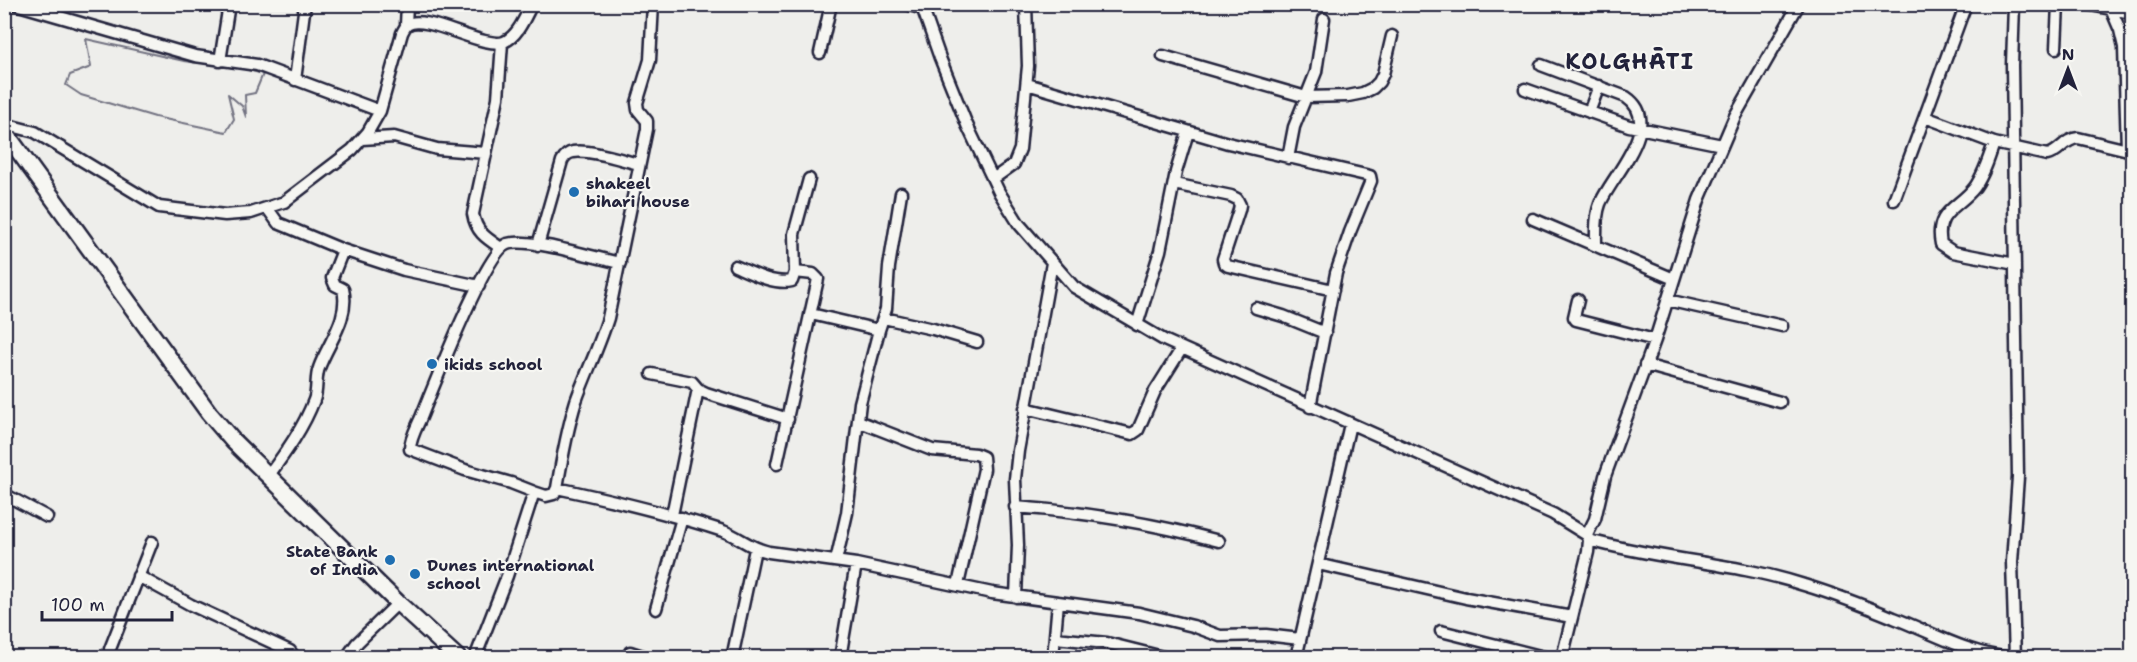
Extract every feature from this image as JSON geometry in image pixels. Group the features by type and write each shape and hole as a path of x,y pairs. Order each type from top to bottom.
{"main road":[{"path":"4,131 210,413 233,441 398,603 458,657"}],"street":[{"path":"15,4 195,56 256,65 380,111"},
{"path":"220,61 229,4"},
{"path":"295,80 305,4"},
{"path":"4,124 35,132 159,207 225,215 268,209 284,202 352,150 362,139 380,111 406,26 407,4"},
{"path":"406,26 413,22 428,24 502,43 518,30 532,4"},
{"path":"620,263 538,245 509,244 501,248 456,333 410,449 465,470 534,492 551,496 557,488 564,443 577,399 608,318 620,263 647,121 638,110 637,103 650,60 653,4"},
{"path":"820,53 831,4"},
{"path":"907,4 922,7 948,78 993,179 1019,224 1074,287 1137,325 1182,348 1553,514 1588,537 1637,552 1782,578 1895,618 1970,650 2013,657 2012,562 2019,477 2013,147 2014,4"},
{"path":"993,179 1014,164 1018,156 1027,84 1026,4"},
{"path":"1562,657 1588,552 1588,537 1605,476 1655,340 1699,200 1735,116 1799,4"},
{"path":"1894,200 1966,4"},
{"path":"2056,48 2058,4"},
{"path":"2085,4 2133,13"},
{"path":"1925,117 1994,143 2047,155 2052,154 2065,142 2078,138 2130,150 2124,47 2111,9"},
{"path":"1288,158 1294,127 1316,72 1324,19"},
{"path":"1163,56 1306,97 1348,96 1373,88 1383,74 1392,36"},
{"path":"501,248 480,234 474,224 473,214 498,98 502,43"},
{"path":"1541,65 1633,101 1639,112 1640,129 1632,150 1600,203 1596,246"},
{"path":"1027,84 1188,132 1370,176 1371,181 1350,232 1333,290 1310,406"},
{"path":"1589,112 1599,86"},
{"path":"1525,88 1640,129 1722,145"},
{"path":"1137,325 1160,251 1188,132"},
{"path":"362,139 394,137 437,149 486,153"},
{"path":"1994,143 1977,184 1943,219 1941,244 1953,252 2015,264"},
{"path":"538,245 565,155 573,152 590,154 639,164"},
{"path":"735,266 756,276 786,282 792,281 795,272 794,234 809,179"},
{"path":"1174,184 1238,199 1239,210 1223,259 1228,266 1333,290"},
{"path":"836,561 847,513 858,422 879,330 884,318 901,193"},
{"path":"268,209 278,223 343,250 404,270 479,286"},
{"path":"1533,219 1674,279"},
{"path":"269,476 294,440 314,401 319,369 341,321 344,294 332,278 343,250"},
{"path":"1016,597 1018,545 1015,479 1025,408 1052,263"},
{"path":"777,464 811,314 817,277 813,274 795,272"},
{"path":"1578,300 1574,316 1576,320 1655,340"},
{"path":"1667,300 1782,326"},
{"path":"1256,309 1283,316 1324,333"},
{"path":"811,314 879,330"},
{"path":"884,318 977,342"},
{"path":"1025,408 1132,434 1138,430 1152,397 1182,348"},
{"path":"1645,366 1780,402"},
{"path":"652,374 692,382 698,389 788,419"},
{"path":"656,609 677,517 698,389"},
{"path":"858,422 932,450 976,454 983,457 984,469 958,585"},
{"path":"1296,657 1350,424"},
{"path":"557,488 677,517 726,532 755,549 856,564 1016,597 1111,608 1160,617 1220,636 1266,635 1300,639"},
{"path":"475,657 507,576 534,492"},
{"path":"4,494 47,517"},
{"path":"1016,507 1056,510 1157,525 1219,541"},
{"path":"110,649 152,542"},
{"path":"732,657 755,549"},
{"path":"840,657 856,564"},
{"path":"1318,564 1466,598 1572,617"},
{"path":"138,576 191,605 290,651 295,657"},
{"path":"1053,657 1058,602"},
{"path":"346,657 398,603"},
{"path":"1441,631 1548,657"},
{"path":"1055,638 1107,643 1167,657"},
{"path":"630,652 649,657"}],"waterway":[{"path":"86,39 184,61 237,67 263,74 255,93 245,95 246,117 242,106 228,94 234,119 226,132 155,117 81,95 66,85 70,75 91,67 86,39"}],"place":[{"name":"shakeel bihari house","path":"574,192"},
{"name":"ikids school","path":"432,364"},
{"name":"State Bank of India","path":"390,560"},
{"name":"Dunes international school","path":"415,574"}],"district":[{"name":"KOLGHĀTI","path":"1630,61"}]}
